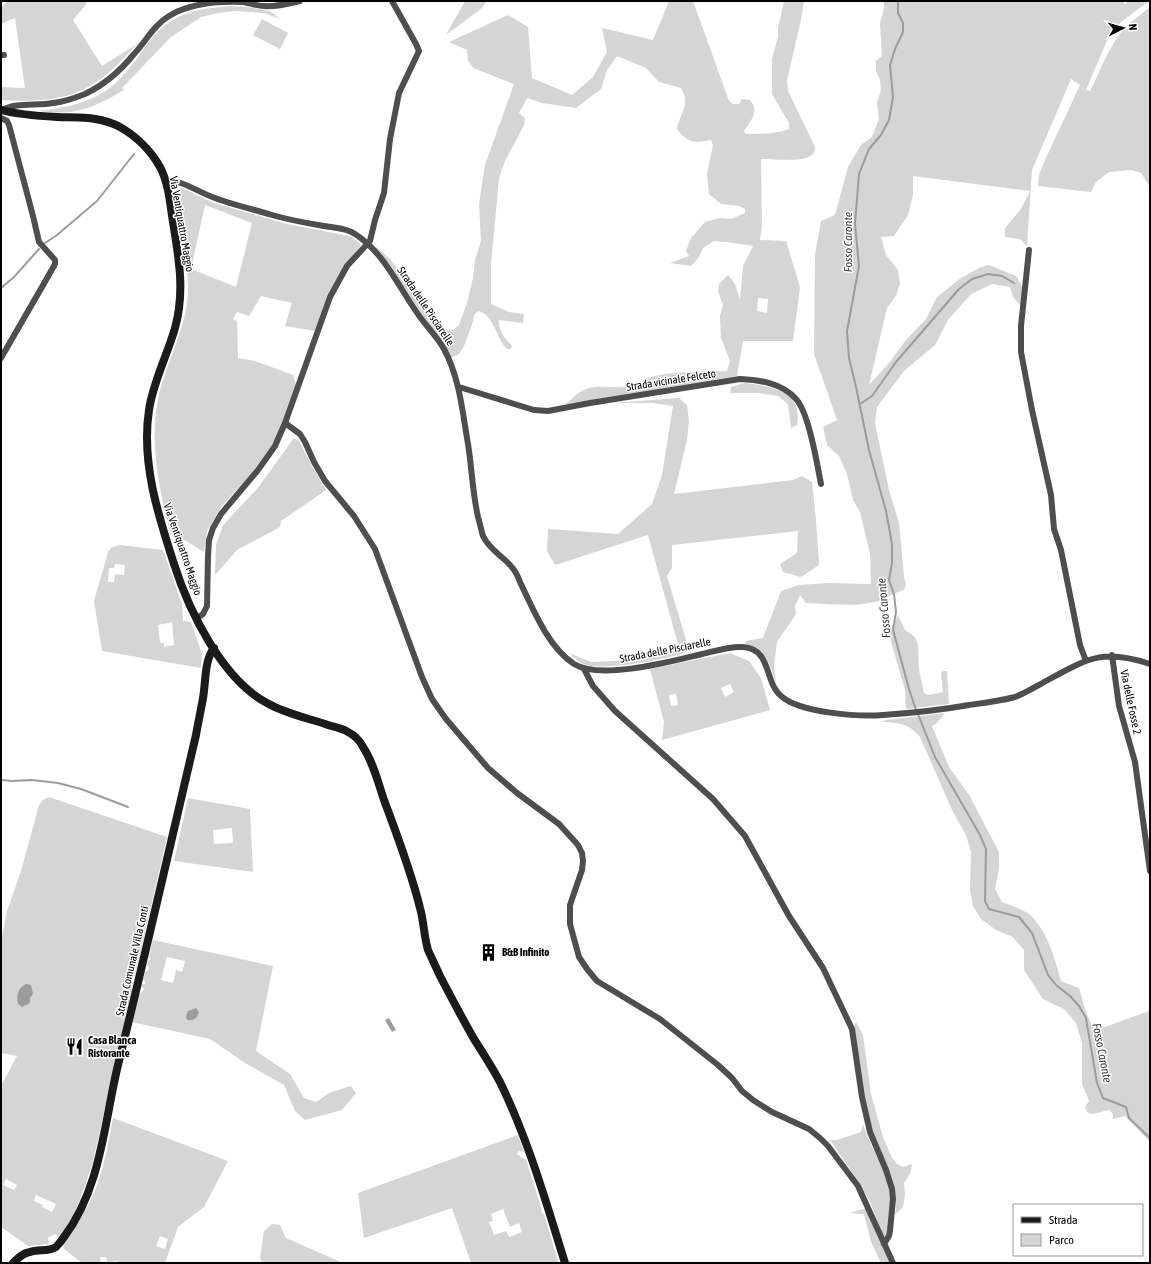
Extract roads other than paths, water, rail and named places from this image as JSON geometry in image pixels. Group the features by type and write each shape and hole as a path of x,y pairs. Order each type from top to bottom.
{"main road":[{"name":"Via Ventiquattro Maggio","path":"1,113 36,116 90,117 104,120 127,131 146,148 161,170 165,181 180,265 181,287 180,304 175,328 154,388 149,410 148,457 154,497 179,578 197,618 214,648 236,678 257,697 278,709 347,731 359,740 363,746 376,778 412,881 422,914 426,942 430,956 452,999 491,1066 509,1101 519,1124 537,1176 565,1263"},
{"name":"Strada Comunale Villa Conti","path":"13,1263 25,1253 50,1249 57,1246 77,1217 100,1156 117,1072 196,735 204,697 210,653 214,648"}],"street":[{"path":"1,358 56,260 39,242 9,125 1,113 9,106 52,104 77,97 97,87 120,69 161,22 176,12 192,6 227,2 244,2 263,6 272,6 300,1"},
{"path":"197,618 203,614 207,606 209,540 213,528 221,514 263,464 275,446 285,423 330,297 347,266 368,245 372,236 375,220 384,193 390,139 399,93 419,51 392,1"},
{"name":"Strada delle Pisciarelle","path":"165,181 186,184 214,198 287,219 353,232 383,261 419,316 444,348 458,387 470,454 475,501 482,534 497,554 510,564 516,572 536,617 563,655 574,664 584,669 595,671 621,669 664,663 726,649 749,648 760,654 764,660 776,690 790,702 808,708 847,715 865,716 937,710 986,703 1015,696 1086,660 1097,657 1112,655 1123,656 1150,664"},
{"path":"1029,250 1021,326 1021,352 1051,495 1054,529 1061,550 1080,645 1086,660"},
{"name":"Strada vicinale Felceto","path":"458,387 541,411 740,379 769,382 790,393 798,400 803,410 811,436 821,484"},
{"path":"285,423 293,428 302,438 325,481 354,516 375,548 422,677 432,699 446,719 488,768 559,824 578,845 582,853 583,861 582,870 570,904 570,924 579,957 587,969 597,981 660,1019 718,1065 752,1100 767,1110 809,1129 820,1138 828,1146 858,1186 893,1263"},
{"name":"Via delle Fosse 2","path":"1112,655 1119,706 1134,762 1150,871"},
{"path":"584,669 593,686 614,711 713,799 745,836 789,916 823,968 852,1029 862,1097 870,1132 886,1170 892,1189 893,1199 890,1231 884,1244"}],"waterway":[{"name":"Fosso Caronte","path":"898,1 898,13 903,23 903,32 895,49 890,65 893,97 889,120 881,135 869,149 859,174 855,224 859,266 847,331 849,358 869,450 886,511 892,544 892,563 889,580 894,594 896,612 893,630 916,710"},
{"path":"45,243 57,235 97,201 134,154"},
{"path":"1,288 14,277 39,249"},
{"path":"860,404 872,396 896,362 959,289 972,279 988,274 1002,276 1014,283"},
{"name":"Fosso Caronte","path":"918,714 935,757 980,835 986,849 985,901 989,909 1019,917 1032,933 1048,975 1056,985 1070,996 1079,1006 1086,1018 1097,1083 1103,1098 1126,1107 1129,1118 1150,1138"},
{"path":"1,780 32,780 58,783 81,789 128,807"}],"place":[{"name":"B&B Infinito","path":"489,952"},
{"name":"Casa Blanca Ristorante","path":"75,1046"}]}
